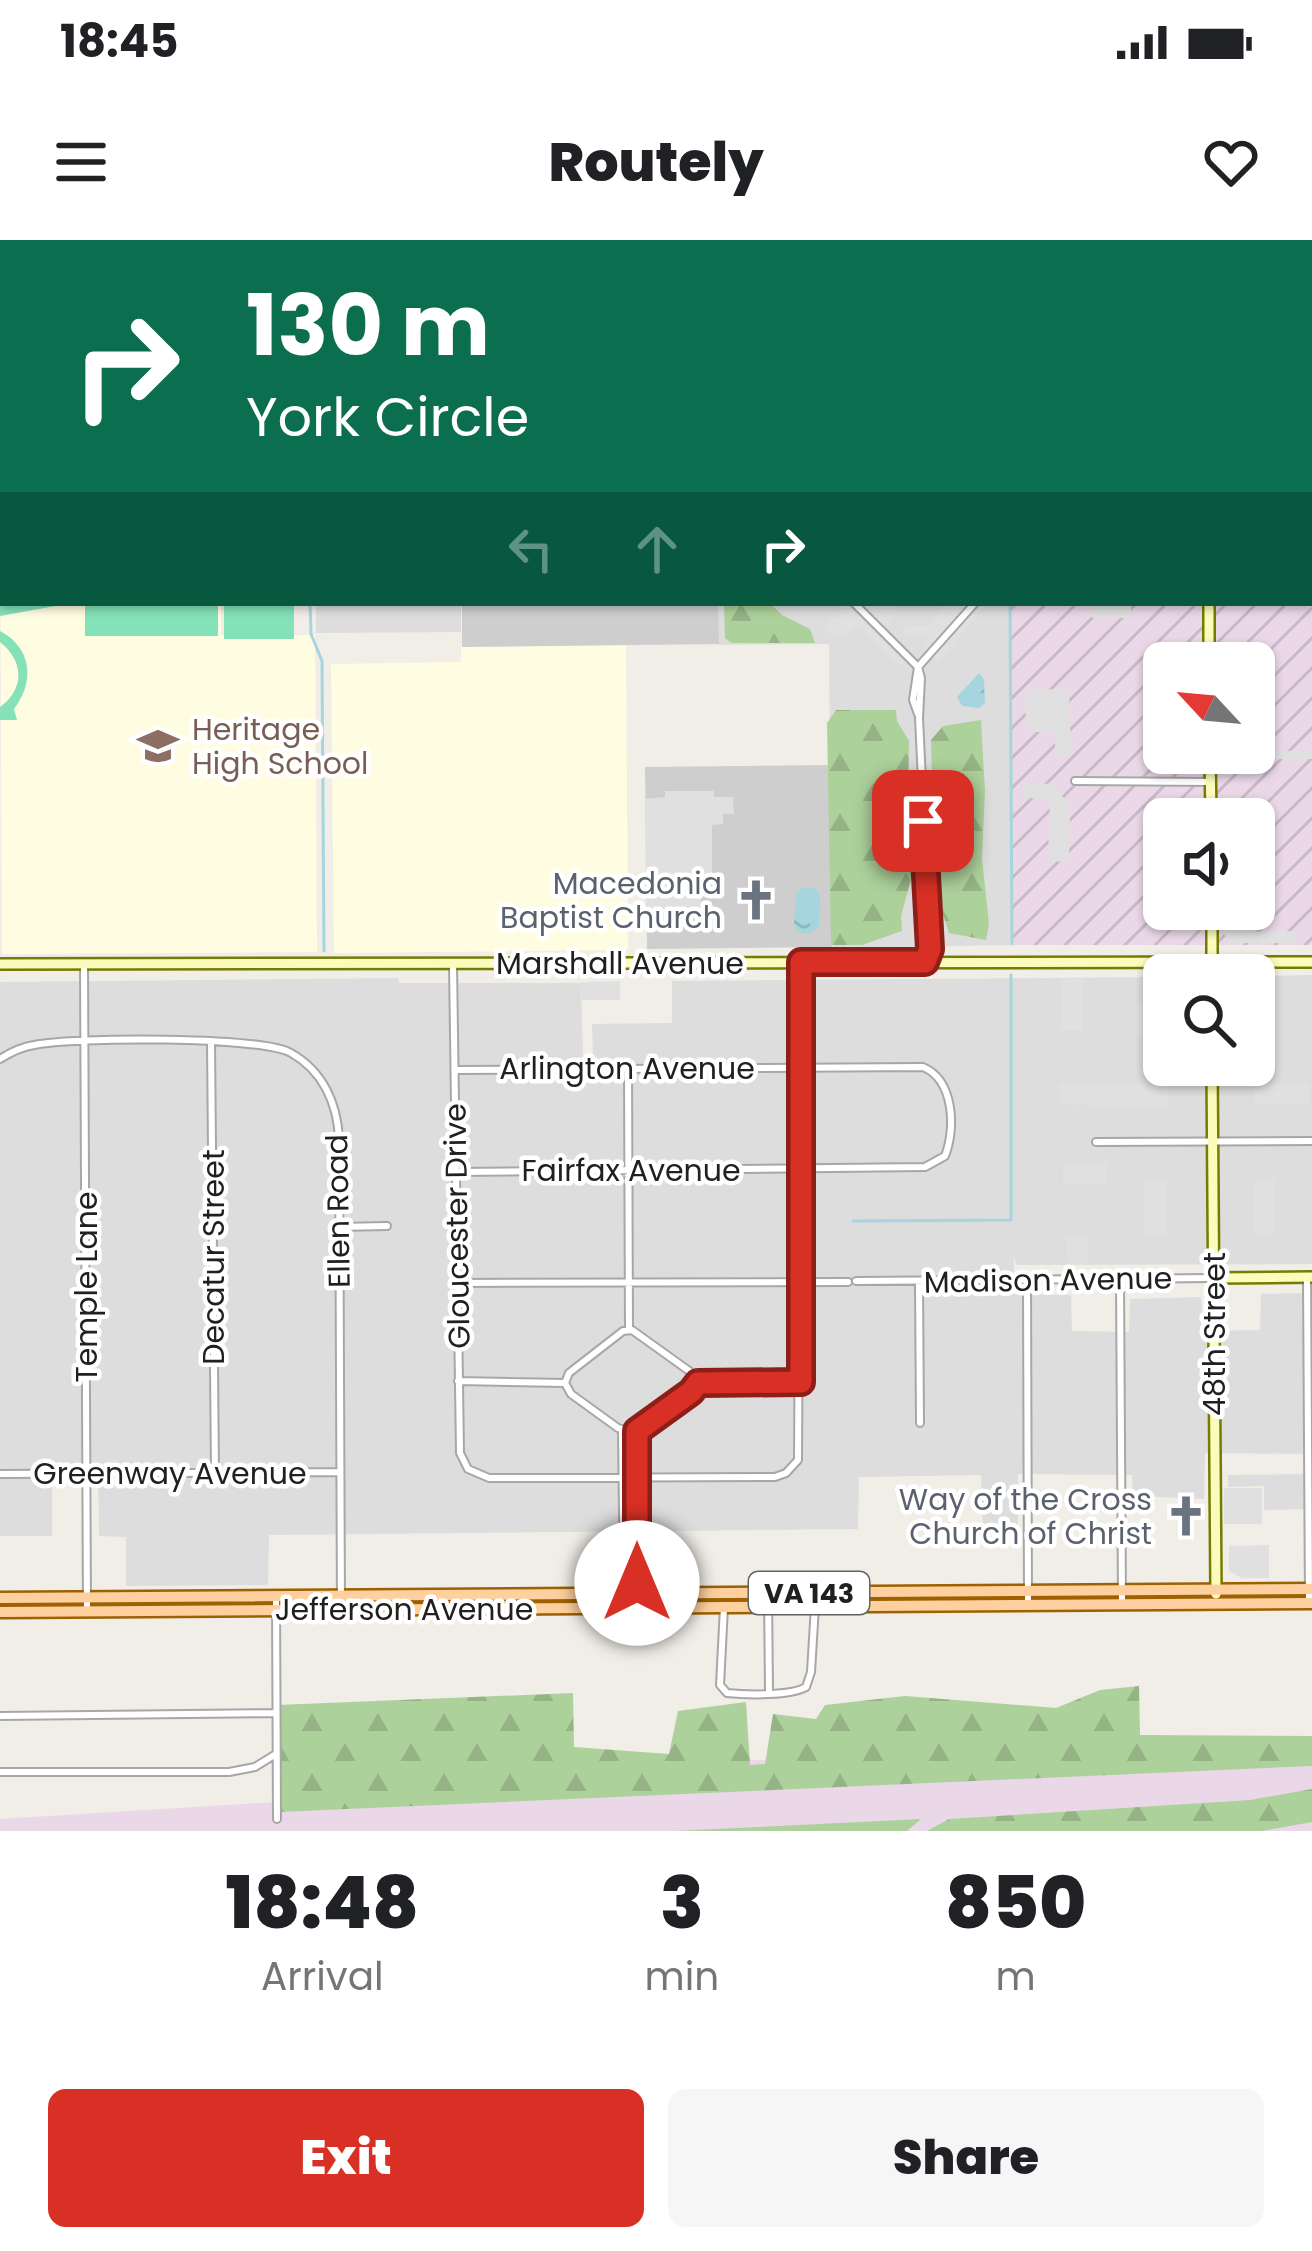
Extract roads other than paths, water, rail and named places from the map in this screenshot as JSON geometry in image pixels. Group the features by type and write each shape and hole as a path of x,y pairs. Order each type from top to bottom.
{"main road":[{"name":"Jefferson Avenue","path":"0,1598 276,1596 342,1603"},
{"name":"Jefferson Avenue","path":"0,1612 276,1610 342,1603 1311,1596"},
{"name":"Jefferson Avenue","path":"631,1601 724,1607 768,1600 814,1606 1028,1598"}],"street":[{"path":"857,606 917,667 921,678 930,949 925,962"},
{"path":"917,667 972,606"},
{"path":"1209,606 1209,642"},
{"path":"1210,774 1210,798"},
{"path":"1075,782 1210,782"},
{"path":"623,1478 775,1477 791,1469 800,1452 801,962"},
{"name":"Marshall Avenue","path":"0,964 1143,962"},
{"name":"Marshall Avenue","path":"1275,962 1312,962"},
{"name":"Temple Lane","path":"84,963 87,1612"},
{"name":"Gloucester Drive","path":"453,964 460,1453 468,1469 481,1477 623,1478"},
{"name":"Ellen Road","path":"0,1058 33,1045 211,1041 276,1046 298,1057 321,1080 338,1126 342,1603"},
{"name":"Decatur Street","path":"211,1041 214,1473"},
{"path":"628,1067 629,1330"},
{"name":"Arlington Avenue","path":"455,1070 923,1067 940,1077 948,1092 950,1144 945,1156"},
{"name":"48th Street","path":"1212,1086 1215,1597"},
{"path":"1096,1142 1312,1142"},
{"name":"Fairfax Avenue","path":"457,1172 925,1168 945,1156"},
{"path":"339,1227 387,1226"},
{"path":"1309,1277 1311,1596"},
{"name":"Madison Avenue","path":"458,1283 1309,1277"},
{"path":"1120,1279 1122,1598"},
{"path":"1027,1280 1028,1598"},
{"path":"919,1281 920,1423"},
{"path":"629,1330 692,1373 698,1383"},
{"path":"565,1383 569,1373 629,1330"},
{"path":"458,1382 565,1383"},
{"path":"698,1383 801,1382"},
{"path":"565,1383 571,1394 622,1430 637,1431 698,1383"},
{"path":"622,1430 631,1601"},
{"path":"631,1601 637,1431"},
{"name":"Greenway Avenue","path":"0,1474 340,1472"},
{"path":"276,1596 277,1819"},
{"path":"768,1600 769,1691"},
{"path":"724,1607 721,1689 747,1695 791,1694 806,1687 814,1606"},
{"path":"0,1716 275,1713"},
{"path":"0,1772 229,1772 255,1767 276,1754"}],"water":[{"path":"979,673 985,703 979,708 962,706 957,697"},
{"path":"804,887 816,889 820,896 819,927 808,934 798,932 794,924 796,893"}],"waterway":[{"path":"310,606 311,634 322,661 324,951"},
{"path":"1010,606 1012,944"},
{"path":"853,1221 1011,1220 1011,975"}],"place":[{"name":"Heritage High School","path":"158,746"},
{"name":"Macedonia Baptist Church","path":"756,900"},
{"name":"Way of the Cross Church of Christ","path":"1186,1516"}]}
